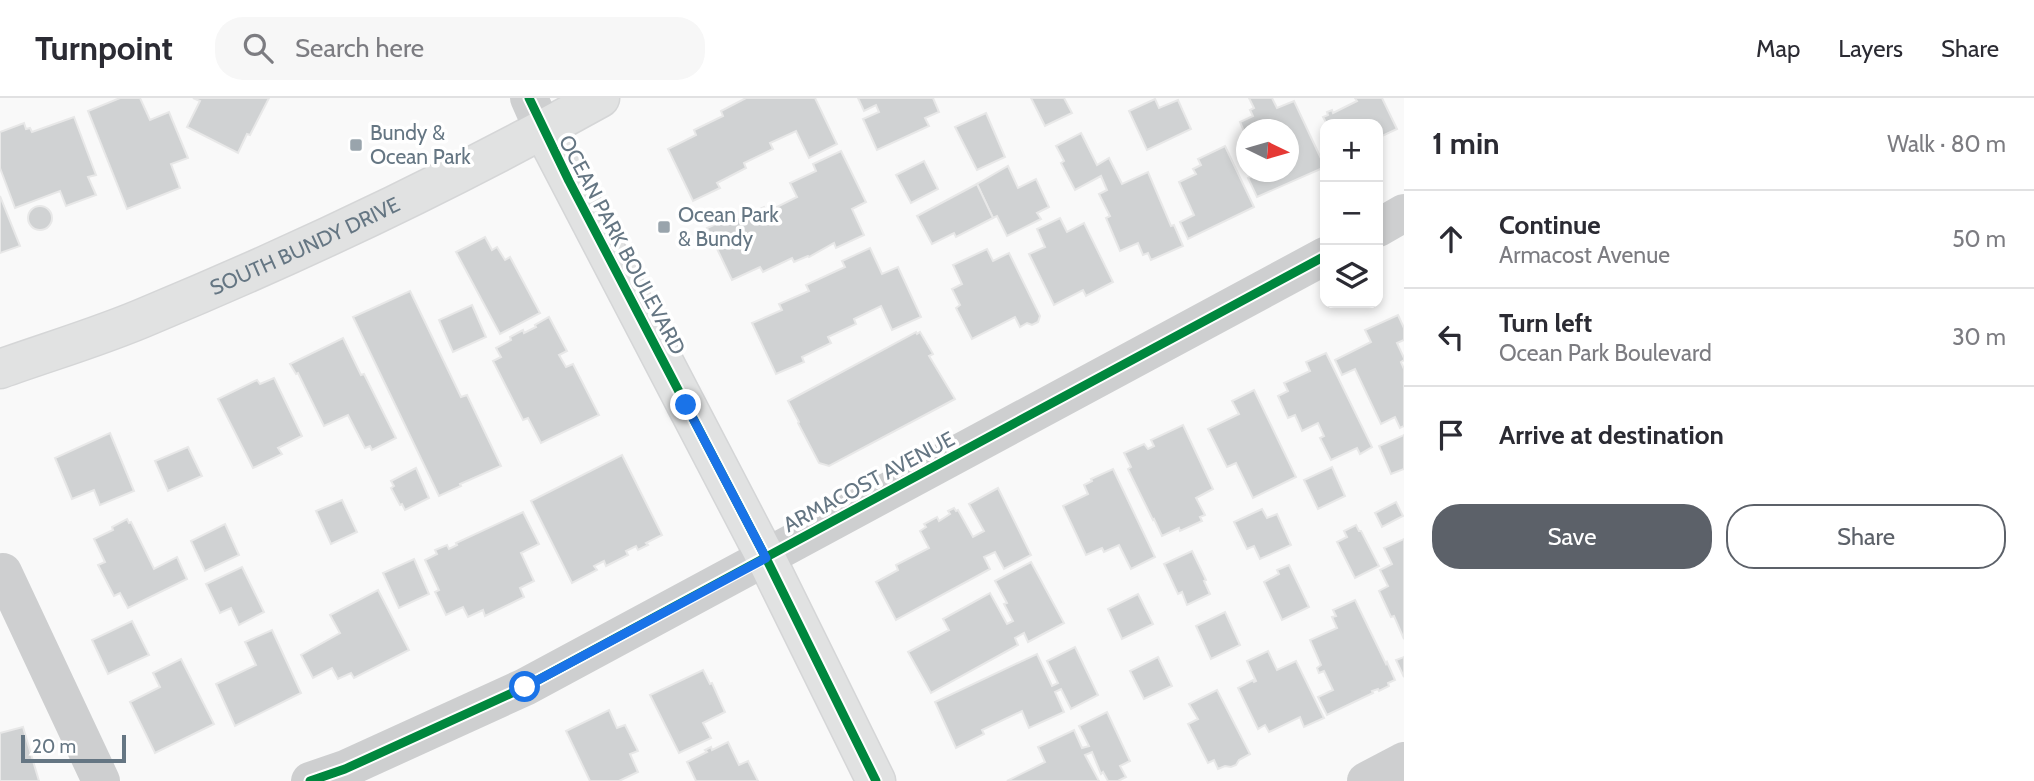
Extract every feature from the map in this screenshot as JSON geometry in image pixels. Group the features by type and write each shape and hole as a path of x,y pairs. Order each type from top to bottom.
{"main road":[{"name":"SOUTH BUNDY DRIVE","path":"0,369 148,317 334,235 536,114 600,98"},
{"name":"OCEAN PARK BOULEVARD","path":"536,114 766,558 876,781"}],"street":[{"path":"1383,225 1404,214"},
{"name":"ARMACOST AVENUE","path":"310,781 345,769 525,687 1320,259"},
{"path":"2,572 101,781"},
{"path":"1366,781 1404,761"}],"building":[{"path":"120,98 140,98 150,120 169,112 188,158 171,164 180,188 127,209 88,111"},
{"path":"193,98 269,98 238,153 187,127 200,101"},
{"path":"746,98 815,98 837,144 809,158 796,131 770,143 773,149 744,163 746,168 717,183 720,188 693,201 668,149 696,135 694,130 723,116 721,111"},
{"path":"858,98 933,98 939,112 925,118 929,126 877,150 863,119 879,112 876,105 864,111"},
{"path":"1031,98 1064,98 1072,113 1045,126"},
{"path":"1249,98 1272,98 1277,108 1294,101 1320,156 1320,169 1299,178 1299,119 1246,119 1253,116 1250,110 1254,108"},
{"path":"1355,98 1382,98 1397,129 1383,136 1383,119 1323,117 1328,115 1327,112 1332,110 1333,113 1357,101"},
{"path":"1155,99 1159,108 1178,100 1191,129 1147,150 1129,111"},
{"path":"986,113 1005,157 977,170 955,127"},
{"path":"74,117 96,175 88,177 96,195 66,206 60,191 15,208 0,168 0,132 24,123 26,129 30,128 32,132"},
{"path":"1081,133 1097,165 1109,158 1122,184 1148,172 1171,226 1174,225 1183,246 1151,260 1148,253 1143,255 1138,243 1120,251 1106,218 1110,216 1099,194 1107,190 1101,176 1075,190 1061,163 1064,161 1056,146"},
{"path":"1225,146 1236,169 1236,182 1242,182 1254,207 1188,239 1180,222 1194,215 1179,182 1196,174 1193,169 1201,165 1198,159"},
{"path":"841,151 866,202 852,209 864,235 836,248 834,243 794,262 792,258 763,272 760,267 732,280 707,228 733,216 735,221 764,207 767,212 797,197 790,183 816,171 813,164"},
{"path":"924,161 938,189 911,203 896,175"},
{"path":"1008,166 1018,188 1036,179 1049,207 1037,213 1041,219 1007,236 997,216 993,218 977,184"},
{"path":"1250,182 1291,182 1257,197"},
{"path":"977,184 993,218 956,237 954,233 932,244 917,216"},
{"path":"0,196 20,246 0,253"},
{"path":"40,206 51,213 52,218 45,229 40,230 29,223 28,218 35,207"},
{"path":"1060,218 1067,232 1084,223 1113,282 1086,296 1083,290 1054,305 1029,254 1045,247 1037,229"},
{"path":"485,237 492,250 497,247 505,260 510,257 540,313 500,334 456,252"},
{"path":"870,248 882,274 898,267 921,317 892,330 881,306 854,319 856,324 828,337 831,343 802,357 804,362 776,374 752,323 782,310 779,304 809,291 806,285 845,267 842,261"},
{"path":"987,249 993,261 1009,253 1040,316 1038,322 1020,327 1015,317 972,339 956,308 960,305 952,289 962,284 953,265"},
{"path":"410,291 461,397 467,395 501,466 439,496 353,317"},
{"path":"472,305 486,337 453,352 439,320"},
{"path":"1398,315 1404,328 1404,340 1397,343 1404,358 1401,362 1404,369 1404,426 1400,428 1395,417 1381,424 1355,369 1342,375 1335,360 1371,342 1365,330"},
{"path":"549,317 567,351 559,355 566,367 573,364 599,415 541,443 528,418 523,420 493,361 501,357 496,348 511,340 510,337 536,327 535,325"},
{"path":"920,332 933,354 929,356 955,399 829,466 819,463 788,401"},
{"path":"343,338 396,438 372,450 370,446 365,448 348,415 324,426 298,373 296,374 290,364"},
{"path":"1326,353 1372,447 1360,454 1357,448 1331,460 1320,438 1324,436 1318,423 1302,431 1295,415 1288,418 1278,396 1288,391 1284,383 1310,371 1306,362"},
{"path":"274,378 302,436 278,448 282,454 253,468 218,399 257,380 260,384"},
{"path":"1254,390 1296,477 1253,498 1236,463 1227,467 1208,429 1239,414 1232,401"},
{"path":"1183,425 1213,489 1196,498 1205,515 1200,517 1202,521 1162,536 1128,469 1131,467 1124,453 1144,444 1148,449 1154,446 1151,440"},
{"path":"110,433 134,491 100,505 94,490 72,499 55,458"},
{"path":"1404,435 1404,469 1391,474 1379,446"},
{"path":"188,447 202,476 168,491 155,461"},
{"path":"622,455 662,535 638,550 636,546 626,551 628,555 606,566 604,561 594,566 597,570 572,583 531,501"},
{"path":"1332,467 1345,496 1318,509 1304,480"},
{"path":"416,468 429,498 405,510 391,488 394,486 391,481"},
{"path":"1113,469 1155,557 1131,569 1119,545 1104,552 1102,548 1086,555 1063,506 1088,494 1084,485"},
{"path":"998,488 1031,555 1004,569 995,552 984,557 990,569 896,620 876,582 898,570 896,565 929,548 920,531 926,527 924,524 937,517 939,521 954,508 958,510 973,537 984,531 969,504"},
{"path":"342,500 357,532 331,544 316,511"},
{"path":"1396,502 1403,516 1382,527 1375,513"},
{"path":"1262,509 1267,518 1277,514 1291,545 1260,559 1254,546 1247,549 1234,522"},
{"path":"523,512 539,544 521,553 534,581 520,588 524,597 485,616 483,610 468,617 463,607 446,615 435,592 439,590 425,560 437,554 435,550 447,545 449,549 457,545 456,543"},
{"path":"127,519 154,569 177,557 187,579 128,608 120,593 114,596 98,565 105,562 94,539 113,530 112,527"},
{"path":"225,524 239,555 205,571 191,541"},
{"path":"1356,525 1379,566 1355,578 1337,542 1347,537 1344,531"},
{"path":"1404,539 1404,639 1379,591 1388,586 1380,570 1392,564 1384,548"},
{"path":"1192,551 1210,594 1187,605 1182,592 1178,594 1164,564"},
{"path":"414,559 429,594 399,608 383,573"},
{"path":"1031,562 1064,623 1028,642 1024,633 1015,638 1018,645 931,693 908,652 949,630 943,619 990,593 1007,624 1013,621 995,581"},
{"path":"1289,565 1309,607 1282,620 1264,582 1279,574 1277,570"},
{"path":"242,567 264,612 239,625 231,608 220,613 206,584"},
{"path":"378,590 409,650 354,678 351,673 338,679 332,668 313,678 301,655 340,633 330,615"},
{"path":"1138,594 1153,624 1122,639 1108,609"},
{"path":"1355,600 1395,680 1388,683 1389,686 1372,691 1373,693 1327,715 1318,697 1333,690 1324,671 1319,673 1317,668 1321,665 1310,640 1337,628 1332,617 1336,616 1333,610"},
{"path":"1225,612 1240,645 1211,659 1196,626"},
{"path":"132,621 149,655 108,674 92,640"},
{"path":"272,630 301,693 235,726 216,684 256,665 245,642"},
{"path":"1075,647 1098,695 1071,709 1061,689 1055,692 1064,712 1029,728 1022,711 982,730 984,734 956,748 935,702 1037,654 1052,686 1058,683 1047,661"},
{"path":"1268,651 1277,670 1296,661 1324,718 1304,727 1300,717 1269,732 1265,725 1258,729 1238,688 1256,681 1247,661"},
{"path":"1158,657 1172,686 1144,699 1130,671"},
{"path":"1404,657 1404,677 1396,660"},
{"path":"181,659 214,724 155,753 130,702 160,687 153,673"},
{"path":"703,670 725,712 703,723 711,738 679,753 650,695"},
{"path":"1217,690 1250,754 1236,765 1218,769 1214,760 1208,763 1188,724 1198,719 1189,704"},
{"path":"609,710 617,728 625,725 638,751 630,754 638,772 619,781 590,781 566,731"},
{"path":"1107,712 1130,761 1120,766 1126,777 1118,781 1108,781 1103,772 1101,774 1092,752 1085,755 1099,781 1007,781 1045,762 1038,747 1074,730 1082,748 1089,746 1079,726"},
{"path":"23,727 39,781 0,781 0,733"},
{"path":"728,742 739,765 748,761 758,781 696,781 687,762 707,752 705,750 711,747 712,750"}],"cycle path":[{"path":"529,98 569,181 766,558 876,781"},
{"path":"310,781 345,769 525,687 1320,259"}],"place":[{"name":"Bundy & Ocean Park","path":"356,145"},
{"name":"Ocean Park & Bundy","path":"664,227"}],"route":[{"path":"525,687 766,558 686,405"}]}
